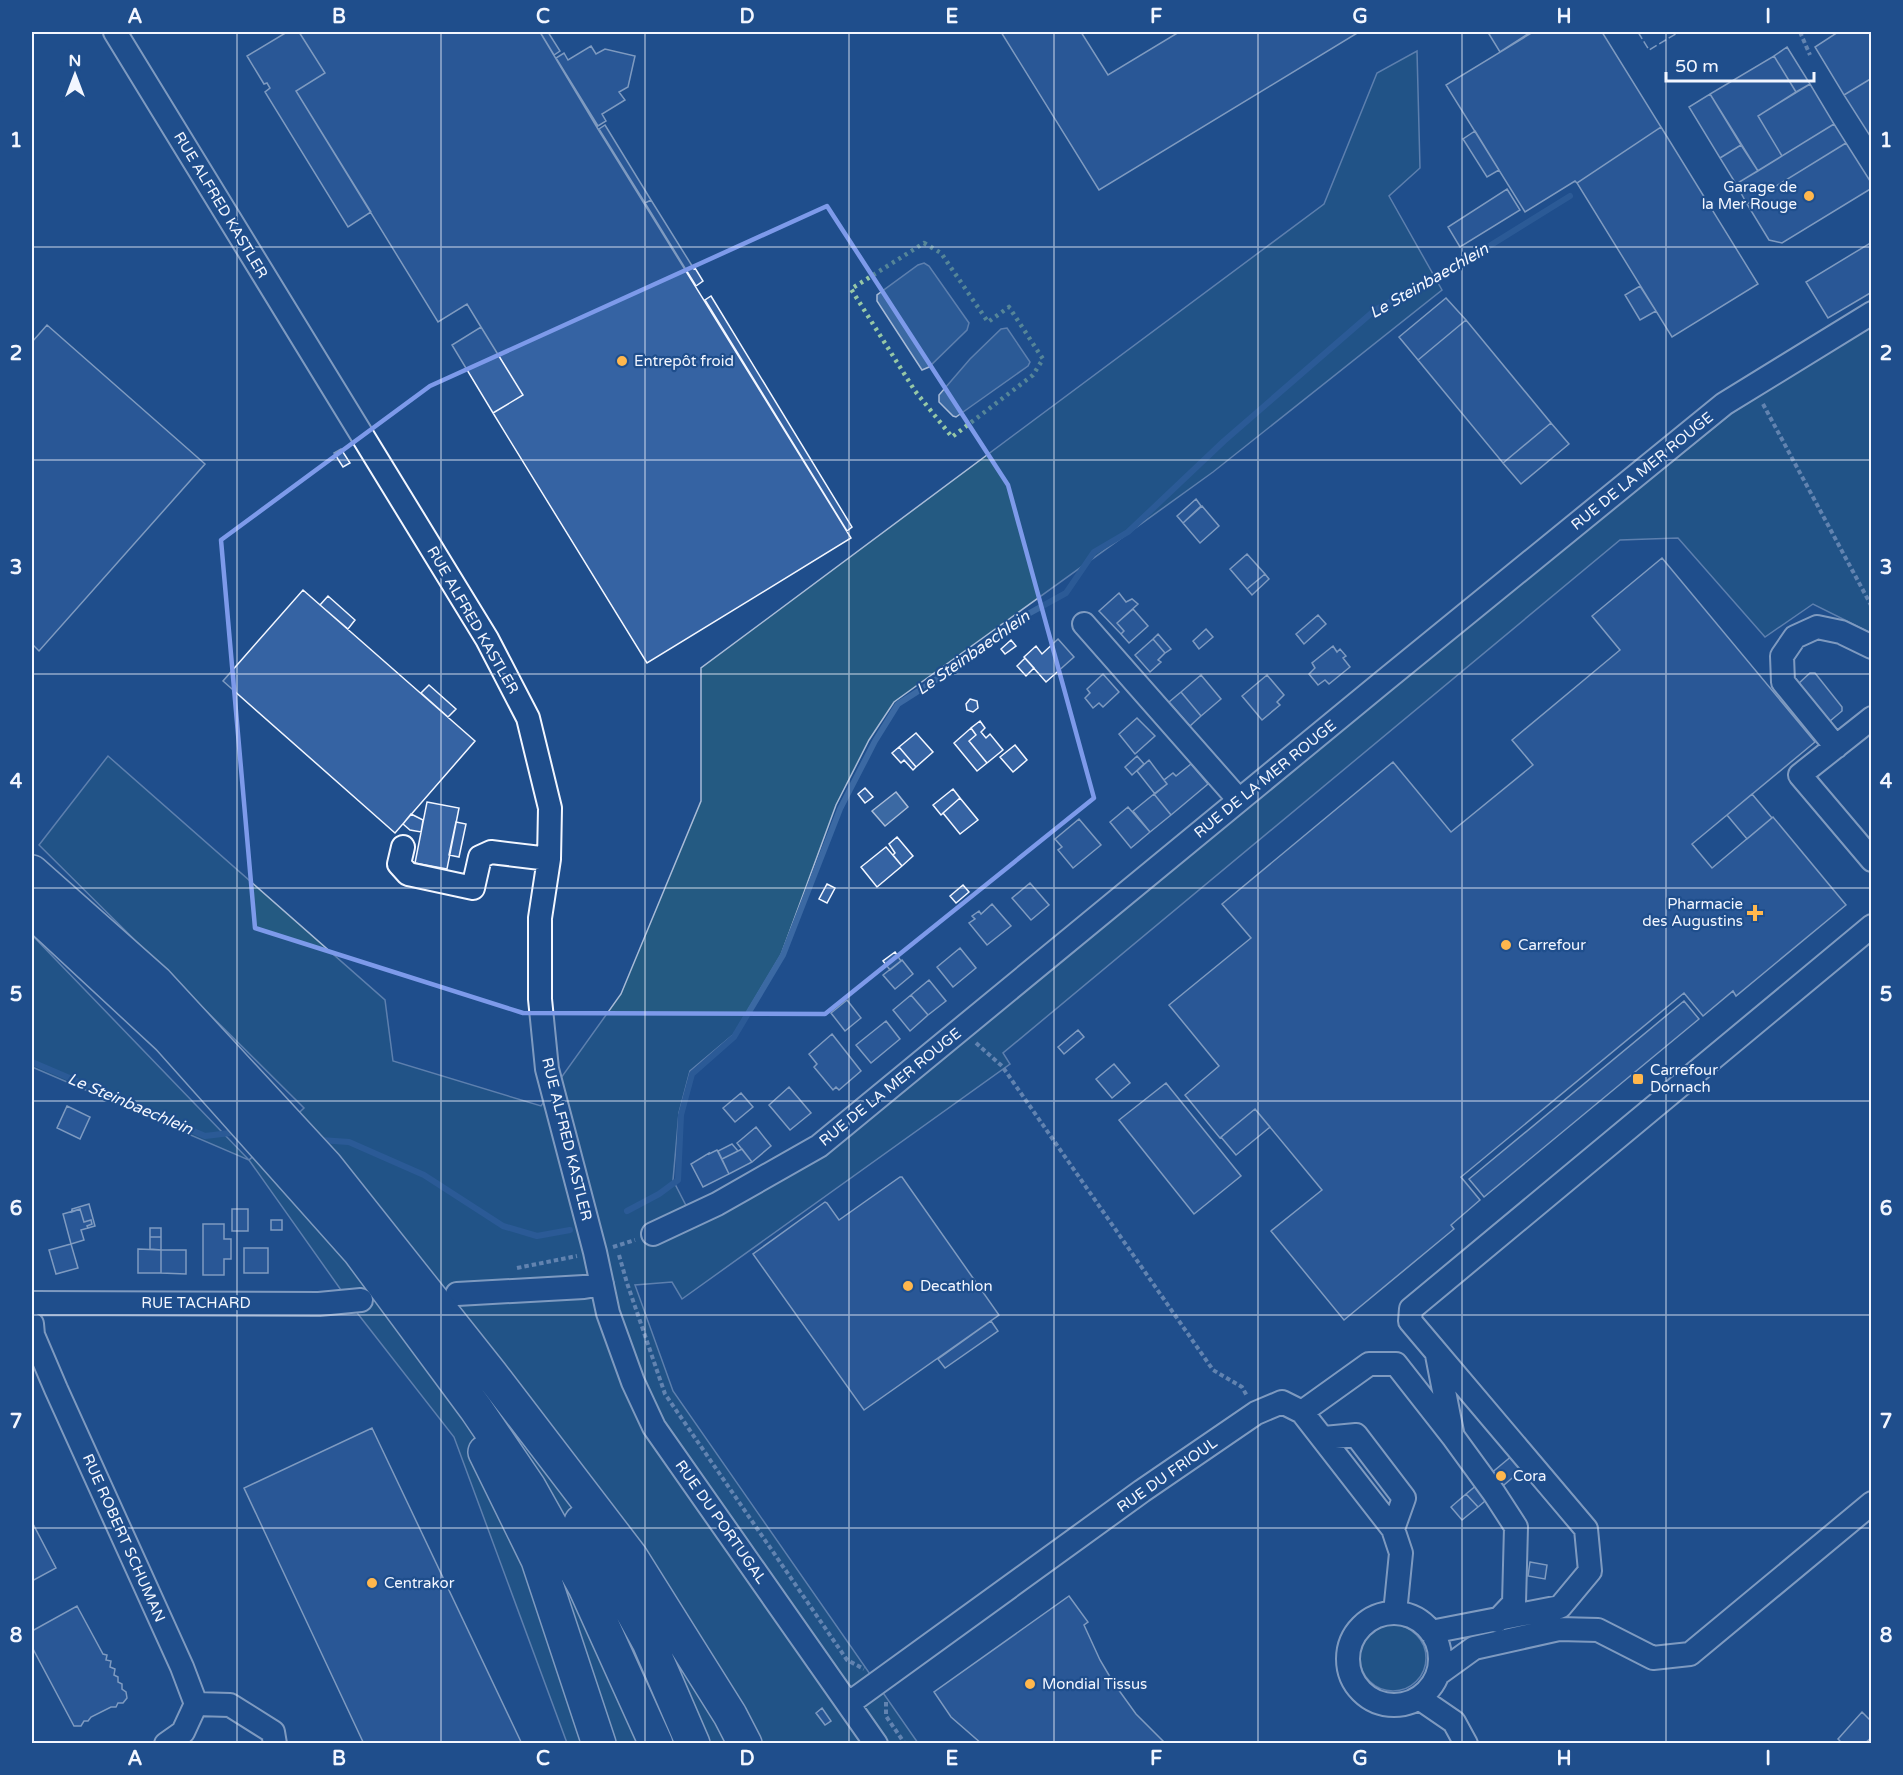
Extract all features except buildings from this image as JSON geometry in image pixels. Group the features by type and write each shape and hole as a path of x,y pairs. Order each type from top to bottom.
{"highway":[{"path":"32,872 156,982 326,1166 491,1374 631,1557 730,1715 745,1743"},
{"path":"32,911 169,1038 359,1251 476,1409 529,1487 585,1587 656,1743"},
{"path":"491,1374 609,1569 644,1632 693,1743"},
{"path":"476,1409 483,1448 538,1560 599,1743"}],"street":[{"name":"RUE ALFRED KASTLER","path":"115,32 487,639 528,718 550,808 549,858 540,929 540,999 547,1069 602,1284"},
{"name":"RUE DE LA MER ROUGE","path":"653,1234 717,1204 819,1146 1714,412 1872,313"},
{"path":"1084,624 1239,800"},
{"path":"1836,747 1783,682 1782,656 1795,638 1817,627 1841,632 1872,647"},
{"path":"1872,718 1800,775 1872,860"},
{"path":"403,847 399,864 408,874 473,888 480,856 491,852 549,858"},
{"path":"1431,1632 1560,1607 1590,1571 1586,1529 1410,1322 1411,1309 1872,926"},
{"path":"457,1294 602,1284"},
{"name":"RUE DU PORTUGAL","path":"602,1284 608,1313 633,1382 654,1427 876,1743"},
{"name":"RUE TACHARD","path":"32,1303 319,1304 361,1300"},
{"name":"RUE ROBERT SCHUMAN","path":"32,1324 33,1335 56,1389 183,1667 196,1704"},
{"path":"1437,1354 1454,1438"},
{"path":"1395,1613 1401,1553 1393,1529 1302,1412 1369,1364 1396,1364 1454,1438 1494,1493 1515,1527 1514,1603 1497,1621"},
{"name":"RUE DU FRIOUL","path":"848,1704 1142,1491 1256,1413 1282,1402 1302,1412"},
{"path":"1437,1674 1473,1648 1559,1629 1598,1630 1653,1658 1690,1654 1872,1503"},
{"path":"1395,1613 1408,1616 1421,1622 1431,1632 1440,1659 1437,1674 1430,1687 1419,1698 1406,1704 1391,1705 1376,1702 1363,1694 1354,1683 1347,1656 1350,1643 1358,1630 1368,1621 1381,1615 1395,1613"},
{"path":"1419,1698 1454,1722 1466,1743"},
{"path":"166,1743 183,1732 196,1704 230,1705 278,1740"}],"path":[{"path":"1800,32 1810,55"},
{"path":"1754,386 1872,607"},
{"path":"961,1029 1002,1066 1213,1370 1242,1387 1256,1413"},
{"path":"616,1246 665,1394 847,1660 869,1672 886,1698 886,1716 905,1743"}],"highlighted area":[{"path":"827,206 1008,485 1094,798 825,1014 523,1013 255,928 221,540 430,386"}],"shaded area":[{"path":"1417,51 1420,168 1389,196 1442,290 1213,472 894,702 869,740 836,805 781,955 734,1034 690,1071 679,1113 673,1180 695,1223 825,1152 1393,685 1735,411 1871,326 1871,633 1813,604 1765,637 1678,538 1620,540 1003,1053 1010,1064 682,1299 672,1282 635,1285 673,1391 918,1743 567,1743 454,1437 358,1314 249,1160 304,1108 39,845 108,756 385,1000 393,1061 541,1106 621,994 701,801 701,668 1324,204 1377,73"},
{"path":"924,263 929,266 969,323 967,330 929,367 922,370 877,301 877,295"},
{"path":"1007,328 1030,362 1028,366 956,417 953,416 939,402 939,395 970,359 1001,329"},
{"path":"896,792 908,807 885,826 872,811"},
{"path":"32,935 249,1160 32,1067"},
{"path":"1387,1625 1399,1625 1411,1630 1421,1640 1426,1658 1424,1671 1411,1686 1399,1691 1387,1691 1375,1686 1365,1676 1360,1664 1360,1652 1365,1640 1375,1630"}],"waterway":[{"name":"Le Steinbaechlein","path":"627,1211 659,1194 678,1180 681,1115 692,1074 734,1037 783,955 840,809 875,741 898,704 967,660 1008,625 1066,593 1094,552 1128,532 1224,441 1375,310 1454,268 1570,196"},
{"name":"Le Steinbaechlein","path":"32,1062 205,1136 230,1133"},
{"name":"Le Steinbaechlein","path":"320,1140 349,1142 424,1175 503,1226 537,1236 570,1230"}],"hedge":[{"path":"924,243 941,253 988,322 1009,307 1043,359 1033,375 952,437 915,391 851,289 924,243"}],"fence":[{"path":"1638,32 1649,50 1679,32"}],"place":[{"name":"Garage de la Mer Rouge","path":"1809,196"},
{"name":"Entrepôt froid","path":"622,361"},
{"name":"Pharmacie des Augustins","path":"1755,913"},
{"name":"Carrefour","path":"1506,945"},
{"name":"Carrefour Dornach","path":"1638,1079"},
{"name":"Decathlon","path":"908,1286"},
{"name":"Cora","path":"1501,1476"},
{"name":"Centrakor","path":"372,1583"},
{"name":"Mondial Tissus","path":"1030,1684"}]}
